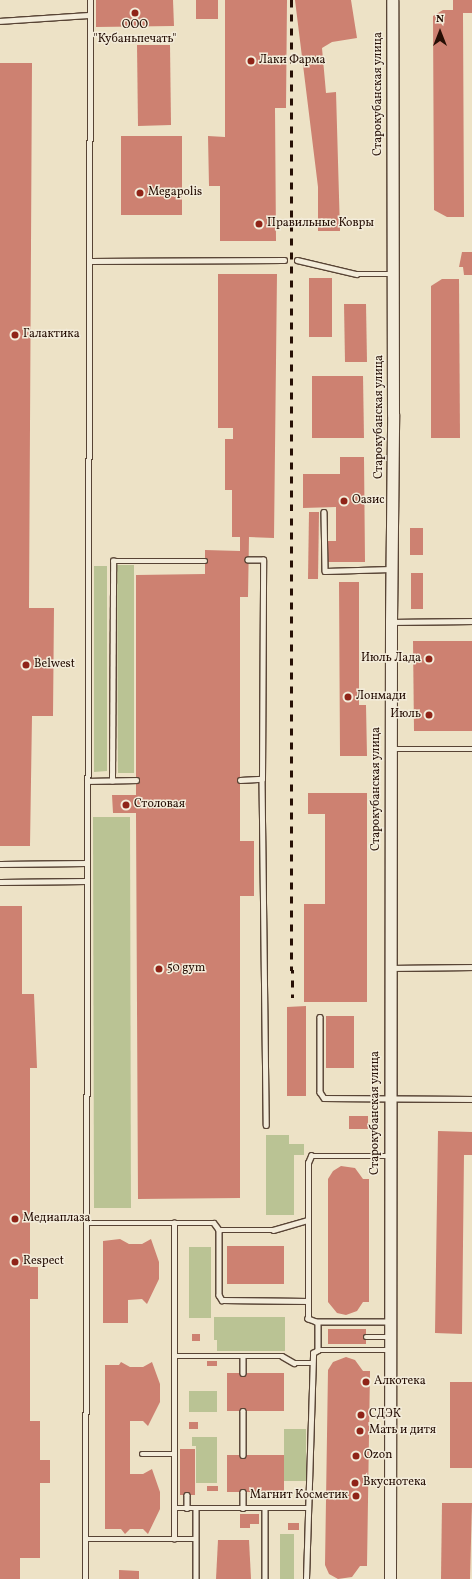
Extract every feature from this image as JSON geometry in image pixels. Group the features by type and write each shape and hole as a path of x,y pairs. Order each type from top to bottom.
{"street":[{"name":"Старокубанская улица","path":"390,1579 388,1350 390,622 393,274 392,0"}],"lane":[{"path":"85,1579 86,863 90,0"},
{"path":"0,21 90,15"},
{"path":"89,261 284,260"},
{"path":"297,260 356,274 393,274"},
{"path":"324,512 325,571 391,569"},
{"path":"248,560 263,560 262,779 266,1125"},
{"path":"112,781 113,561 205,561"},
{"path":"390,622 472,621"},
{"path":"390,749 472,749"},
{"path":"240,780 262,779"},
{"path":"87,781 136,780"},
{"path":"0,864 86,863"},
{"path":"0,882 86,881"},
{"path":"390,968 472,967"},
{"path":"320,1016 320,1092 324,1098 472,1099"},
{"path":"389,1156 311,1156 308,1163 308,1319 318,1322 389,1322"},
{"path":"219,1230 273,1230 308,1220"},
{"path":"86,1223 214,1223 219,1230 219,1295 222,1300 308,1301"},
{"path":"174,1223 174,1539"},
{"path":"318,1322 318,1350"},
{"path":"366,1337 389,1337"},
{"path":"306,1579 312,1353 318,1350 388,1350"},
{"path":"174,1356 282,1356 294,1363 312,1363"},
{"path":"242,1356 242,1373"},
{"path":"242,1411 242,1454"},
{"path":"142,1454 174,1454"},
{"path":"242,1492 242,1508"},
{"path":"188,1495 188,1508"},
{"path":"174,1508 308,1508"},
{"path":"196,1508 196,1579"},
{"path":"266,1508 266,1579"},
{"path":"85,1539 196,1539"}],"green space":[{"path":"117,565 134,565 134,773 118,773"},
{"path":"94,566 107,566 107,771 94,772"},
{"path":"93,817 130,817 131,1208 94,1208"},
{"path":"266,1135 289,1135 289,1144 304,1144 304,1155 294,1155 294,1215 266,1215"},
{"path":"189,1247 211,1247 211,1318 189,1318"},
{"path":"214,1317 285,1317 285,1351 217,1351 217,1340 214,1340"},
{"path":"189,1391 217,1391 217,1412 189,1412"},
{"path":"284,1429 306,1429 306,1481 284,1481"},
{"path":"192,1437 217,1437 217,1483 196,1483 196,1446 192,1446"},
{"path":"280,1534 294,1534 294,1579 280,1579"}],"building":[{"name":"ООО \"Кубаньпечать\"","path":"96,0 173,0 174,26 96,27"},
{"path":"196,0 218,0 218,19 196,19"},
{"path":"225,0 287,0 286,108 275,108 276,241 220,241 220,186 209,186 208,136 225,137"},
{"path":"295,0 351,0 357,38 332,42 322,48 326,93 336,92 340,231 318,231 318,187"},
{"path":"453,0 472,0 472,13 463,13 464,217 447,217 434,210 433,16 443,10 453,10"},
{"path":"137,45 170,45 171,125 138,126"},
{"name":"Галактика","path":"0,63 32,63 29,608 54,608 53,716 32,716 30,846 0,846"},
{"path":"121,136 182,136 182,215 121,215"},
{"path":"462,252 472,252 472,275 464,275 463,267 459,267"},
{"path":"218,274 277,274 274,538 249,537 248,597 240,597 240,841 254,841 254,896 240,896 240,1198 138,1199 136,813 113,813 112,795 136,795 136,575 205,574 205,550 240,551 240,537 232,537 232,490 225,490 225,439 233,439 233,428 218,428"},
{"path":"309,278 332,278 332,337 309,337"},
{"path":"442,279 459,279 460,438 431,438 431,286"},
{"path":"344,304 366,304 367,362 345,362"},
{"path":"312,376 363,376 364,438 312,438"},
{"path":"340,457 364,457 365,562 328,562 328,541 336,541 336,507 303,508 303,474 340,474"},
{"path":"309,512 319,512 318,579 308,579"},
{"path":"410,528 423,528 423,555 410,555"},
{"path":"411,573 423,573 423,609 411,609"},
{"path":"339,582 359,582 359,705 366,705 367,756 340,756"},
{"path":"413,641 472,641 472,731 414,731"},
{"path":"308,793 367,793 367,1002 304,1002 304,904 325,904 325,814 308,814"},
{"name":"Медиаплаза","path":"0,906 22,906 22,994 34,994 37,1068 30,1068 30,1267 38,1267 38,1299 30,1299 30,1421 40,1421 40,1460 50,1460 50,1483 40,1483 40,1558 20,1558 20,1579 0,1579"},
{"path":"306,1006 306,1096 287,1096 287,1007"},
{"path":"326,1016 354,1016 354,1068 326,1068"},
{"path":"349,1116 368,1116 368,1129 349,1129"},
{"path":"438,1131 472,1132 472,1155 464,1155 462,1334 435,1333"},
{"path":"341,1166 355,1168 363,1179 369,1179 369,1302 363,1302 357,1311 346,1315 337,1313 328,1302 328,1179 333,1171"},
{"path":"120,1239 129,1244 142,1244 151,1239 159,1262 159,1279 147,1304 142,1299 128,1300 128,1323 103,1323 103,1241"},
{"path":"227,1246 284,1246 284,1284 227,1284"},
{"path":"328,1329 366,1329 366,1344 328,1344"},
{"path":"192,1334 200,1334 200,1341 192,1341"},
{"path":"346,1357 355,1360 363,1371 370,1371 367,1566 360,1566 352,1577 338,1579 329,1574 325,1565 328,1370 333,1362"},
{"path":"207,1361 217,1361 217,1366 207,1366"},
{"path":"121,1362 130,1367 143,1367 152,1362 160,1384 160,1402 148,1426 143,1421 130,1421 130,1474 143,1474 152,1469 160,1492 160,1509 148,1534 143,1529 130,1529 125,1534 121,1529 105,1529 105,1365 119,1365"},
{"path":"227,1373 284,1373 284,1411 227,1411"},
{"path":"450,1382 472,1382 472,1468 450,1468"},
{"path":"189,1422 198,1422 198,1429 189,1429"},
{"path":"180,1449 195,1449 195,1495 180,1495"},
{"path":"227,1455 284,1455 284,1492 227,1492"},
{"path":"207,1486 218,1486 218,1491 207,1491"},
{"path":"442,1503 472,1503 470,1579 441,1579"},
{"path":"240,1514 259,1514 259,1524 250,1524 250,1528 240,1528"},
{"path":"288,1523 299,1523 299,1530 288,1530"},
{"path":"218,1540 249,1540 251,1579 216,1579"},
{"path":"119,1570 139,1571 139,1579 119,1579"}],"railway":[{"path":"291,0 292,998"}],"place":[{"name":"ООО \"Кубаньпечать\"","path":"135,13"},
{"name":"Лаки Фарма","path":"251,61"},
{"name":"Megapolis","path":"140,193"},
{"name":"Правильные Ковры","path":"259,224"},
{"name":"Галактика","path":"15,335"},
{"name":"Оазис","path":"344,501"},
{"name":"Июль Лада","path":"429,659"},
{"name":"Belwest","path":"26,665"},
{"name":"Лонмади","path":"348,697"},
{"name":"Июль","path":"429,715"},
{"name":"Столовая","path":"126,805"},
{"name":"50 gym","path":"159,969"},
{"name":"Медиаплаза","path":"15,1219"},
{"name":"Respect","path":"15,1262"},
{"name":"Алкотека","path":"366,1382"},
{"name":"СДЭК","path":"361,1415"},
{"name":"Мать и дитя","path":"360,1431"},
{"name":"Ozon","path":"356,1456"},
{"name":"Вкуснотека","path":"355,1483"},
{"name":"Магнит Косметик","path":"356,1496"}]}
